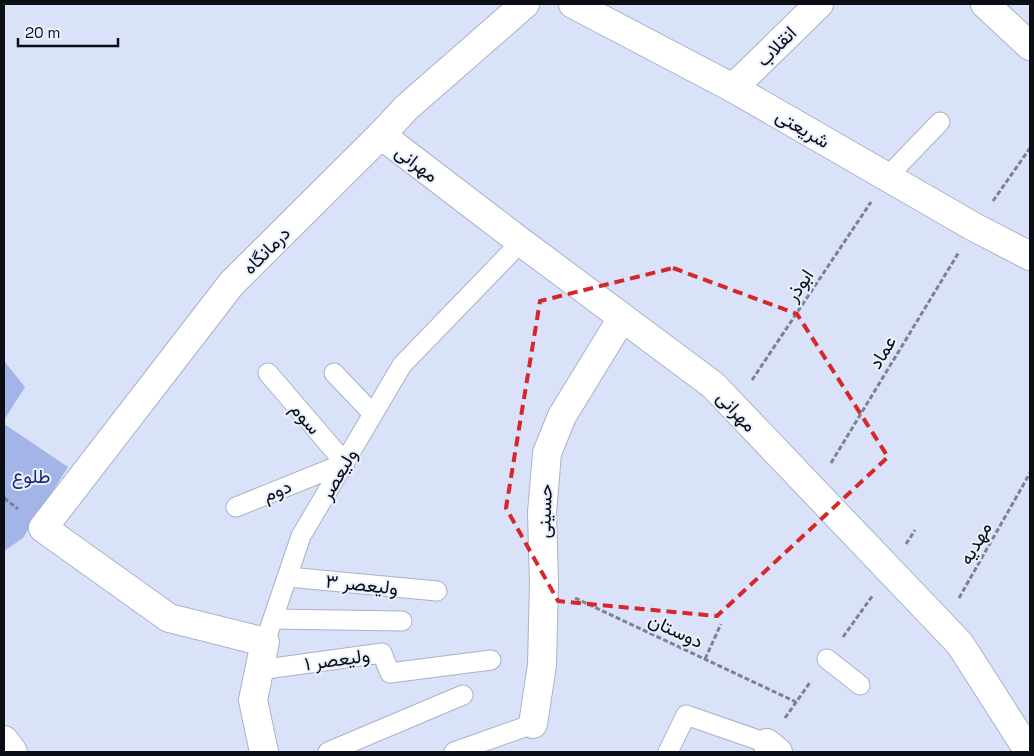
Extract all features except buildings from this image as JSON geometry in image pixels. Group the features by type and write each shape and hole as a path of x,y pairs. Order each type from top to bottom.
{"street":[{"name":"درمانگاه","path":"269,631 169,618 42,528 232,283 406,108 525,4"},
{"name":"شریعتی","path":"573,4 733,88 974,227 1030,256"},
{"name":"انقلاب","path":"733,88 819,4"},
{"path":"985,4 1030,46"},
{"name":"مهرانی","path":"381,135 713,385 960,644 1028,748"},
{"name":"حسینی","path":"533,724 542,665 544,584 542,513 547,452 562,416 622,318"},
{"name":"ولیعصر","path":"264,752 253,700 269,631"},
{"path":"4,740 13,752"}],"lane":[{"path":"887,177 940,122"},
{"name":"ولیعصر","path":"269,631 301,536 402,366 521,242"},
{"path":"334,372 373,414"},
{"name":"سوم","path":"268,373 345,463"},
{"name":"دوم","path":"236,507 345,463"},
{"name":"ولیعصر ۳","path":"288,577 437,591"},
{"path":"269,631 402,621"},
{"name":"ولیعصر ۱","path":"259,670 382,653 390,673 491,660"},
{"path":"827,659 860,685"},
{"path":"328,752 463,695"},
{"path":"668,752 686,715 772,748"},
{"path":"454,752 533,724"}],"path":[{"name":"عماد","path":"814,491 974,227 1030,148"},
{"name":"ابوذر","path":"734,408 887,177"},
{"name":"مهدیه","path":"943,626 1030,473"},
{"name":"دوستان","path":"544,584 796,702"},
{"path":"705,659 721,624"}],"highlighted area":[{"path":"673,268 797,314 888,457 717,616 558,601 506,508 540,301"}],"green space":[{"name":"طلوع","path":"4,361 25,387 4,420"},
{"name":"طلوع","path":"4,424 68,467 23,538 4,551"}]}
